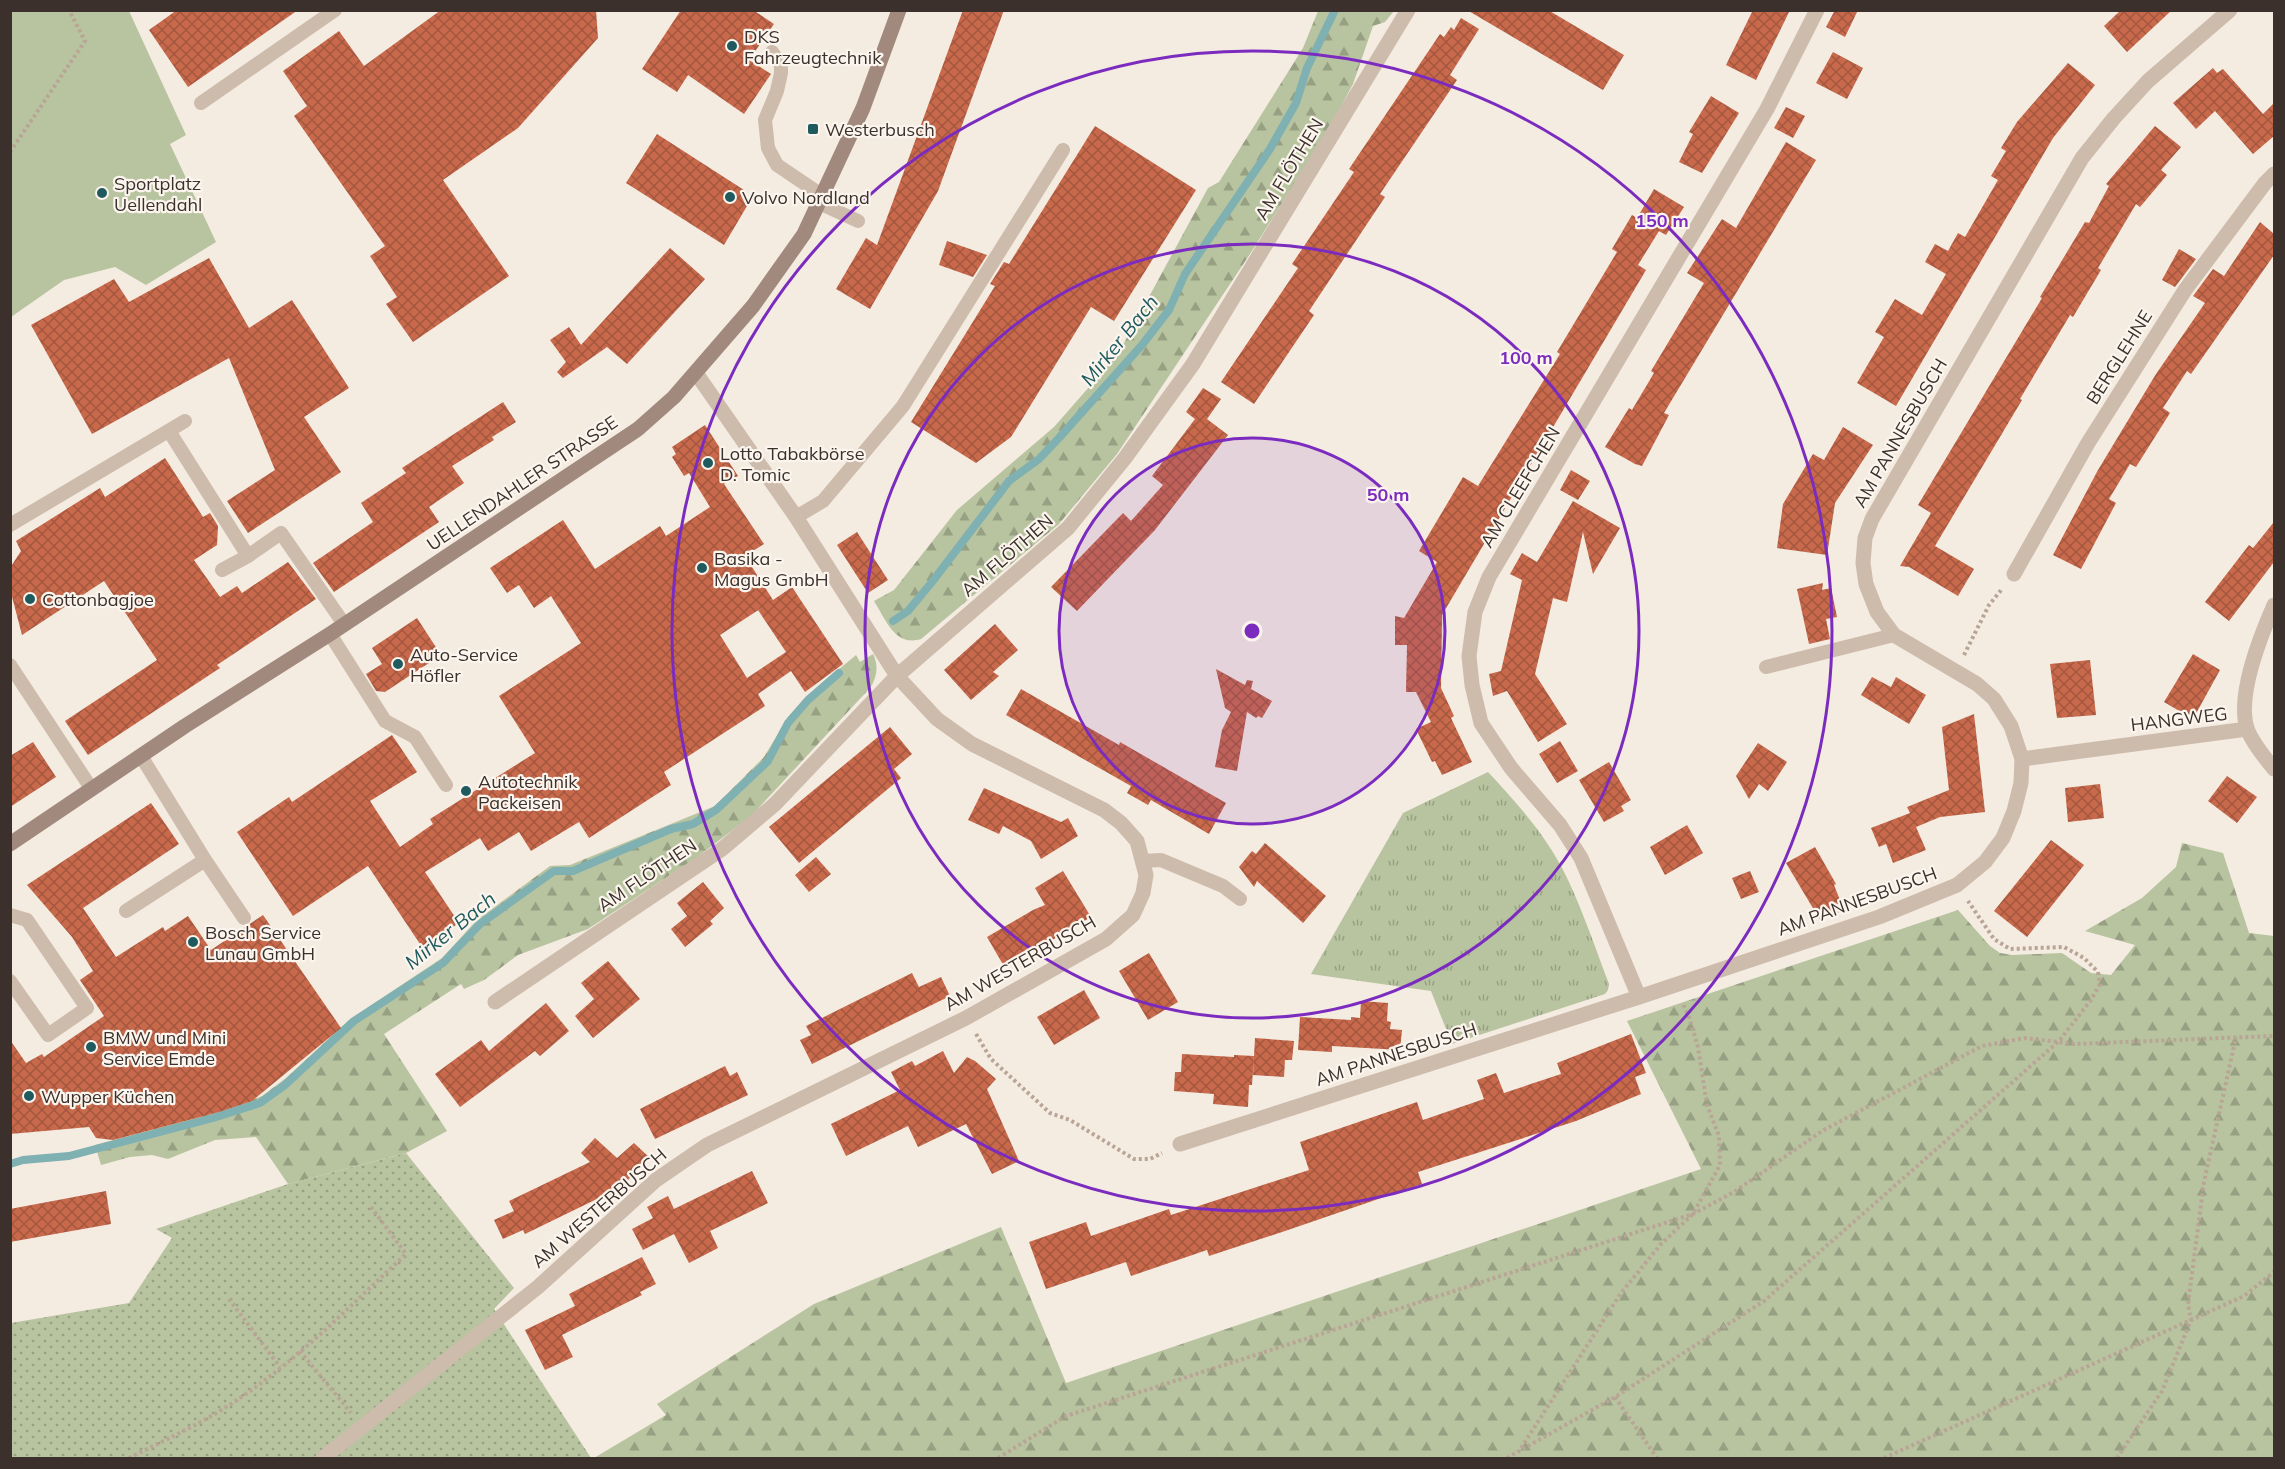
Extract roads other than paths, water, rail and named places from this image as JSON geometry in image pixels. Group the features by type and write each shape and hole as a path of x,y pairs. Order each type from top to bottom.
{"main road":[{"name":"UELLENDAHLER STRASSE","path":"10,844 91,788 330,634 638,429 674,397 753,306 804,234 863,108 899,10"}],"street":[{"name":"AM FLÖTHEN","path":"495,1002 722,849 775,804 897,676 1068,528 1125,458 1193,364 1408,10"},
{"name":"AM CLEEFCHEN","path":"1639,997 1581,858 1560,825 1511,768 1481,723 1472,685 1469,656 1475,612 1489,577 1767,109 1817,10"},
{"name":"AM PANNESBUSCH","path":"1180,1143 1639,997 1880,917 1957,885 1985,862 2003,838 2014,811 2021,783 2022,759 2011,726 1994,699 1977,684 1893,635 1877,612 1866,584 1863,563 1865,538 1872,519 2082,158 2148,81 2230,10"},
{"name":"BERGLEHNE","path":"2014,574 2088,443 2184,290 2274,174"},
{"name":"AM WESTERBUSCH","path":"323,1458 538,1287 656,1180 707,1145 966,1018 1106,939 1133,915 1143,893 1146,875 1137,841 1122,823 1104,810 972,744 937,719 897,676 796,517 696,373"},
{"name":"HANGWEG","path":"2022,759 2247,729 2245,705 2248,681 2260,639 2274,605"},
{"path":"2247,729 2262,755 2274,769"}],"lane":[{"path":"201,103 335,10"},
{"path":"772,52 781,65 781,73 777,91 765,120 768,148 777,165 821,199 858,221"},
{"path":"796,517 823,501 903,406 1063,150"},
{"path":"10,525 184,421"},
{"path":"169,431 248,556"},
{"path":"222,570 248,556 281,533 344,624"},
{"path":"330,634 385,721 415,737 446,785"},
{"path":"1766,667 1893,635"},
{"path":"10,665 91,788"},
{"path":"141,756 244,918"},
{"path":"126,911 205,860"},
{"path":"1143,861 1161,860 1223,886 1240,899"},
{"path":"10,915 27,920 87,1008 48,1035 10,981"}],"waterway":[{"name":"Mirker Bach","path":"893,621 908,611 1009,481 1039,459 1058,439 1142,345 1169,310 1185,274 1270,149 1296,103 1307,68 1335,10"},
{"name":"Mirker Bach","path":"10,1164 23,1160 69,1156 213,1118 260,1103 285,1085 354,1021 443,963 480,924 554,871 573,871 671,829 693,824 716,810 768,761 788,723 808,700 839,673"}],"place":[{"name":"DKS Fahrzeugtechnik","path":"732,46"},
{"name":"Westerbusch","path":"813,129"},
{"name":"Sportplatz Uellendahl","path":"102,193"},
{"name":"Volvo Nordland","path":"730,197"},
{"name":"Lotto Tabakbörse D. Tomic","path":"708,463"},
{"name":"Basika - Magus GmbH","path":"702,568"},
{"name":"Cottonbagjoe","path":"30,599"},
{"name":"Auto-Service Höfler","path":"398,664"},
{"name":"Autotechnik Packeisen","path":"466,791"},
{"name":"Bosch Service Lunau GmbH","path":"193,942"},
{"name":"BMW und Mini Service Emde","path":"91,1047"},
{"name":"Wupper Küchen","path":"29,1096"}]}
